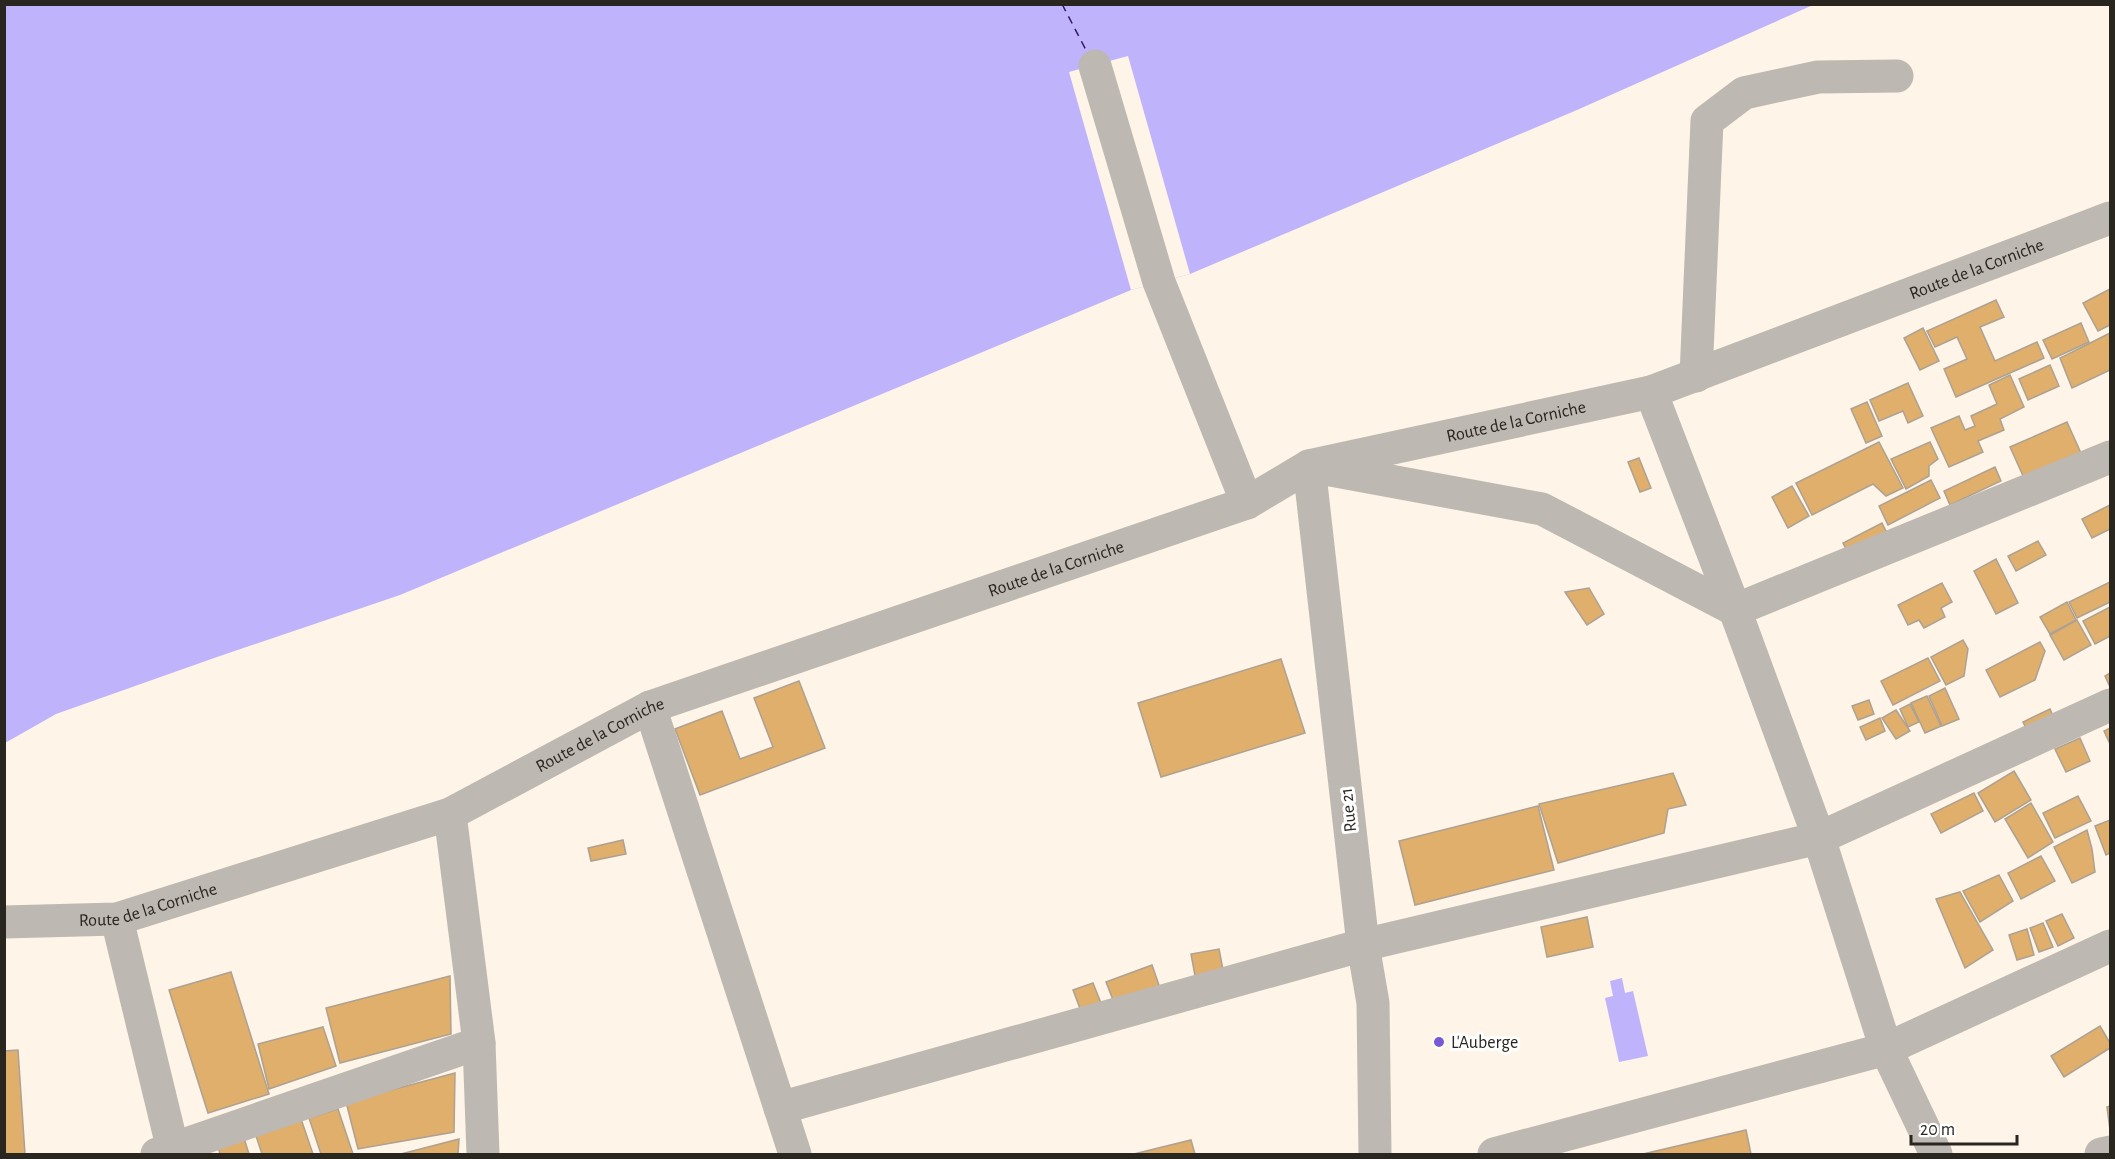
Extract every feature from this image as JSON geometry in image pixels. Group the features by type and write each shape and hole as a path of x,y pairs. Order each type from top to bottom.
{"street":[{"path":"1095,66 1159,282 1247,503"},
{"path":"1696,376 1707,121 1744,93 1818,77 1898,76"},
{"name":"Route de la Corniche","path":"4,922 117,920 450,814 651,707 1247,503 1309,466 1651,392 2110,218"},
{"path":"1651,392 1819,838 1886,1049 1936,1155"},
{"path":"1309,466 1542,509 1735,610 2110,457"},
{"name":"Rue 21","path":"1309,466 1363,945 1373,1003 1375,1155"},
{"path":"780,1108 1363,945 1819,838 2110,705"},
{"path":"651,707 795,1155"},
{"path":"450,814 479,1043 483,1155"},
{"path":"117,920 168,1153 479,1043"},
{"path":"1494,1155 1886,1049 2110,946"},
{"path":"2101,1155 2110,1152"}],"shaded area":[{"path":"5,5 1813,5 1577,110 1190,274 1131,290 400,595 56,714 5,743"},
{"path":"1622,978 1625,993 1633,991 1648,1056 1619,1062 1605,998 1613,996 1610,981"}],"pier":[{"path":"1128,56 1190,274 1131,290 1069,72"}],"building":[{"path":"2110,289 2110,325 2098,331 2083,303"},
{"path":"1996,300 2004,317 1980,327 1995,361 2037,342 2044,358 1956,397 1944,369 1967,359 1957,337 1935,347 1927,331"},
{"path":"2081,323 2089,342 2052,359 2043,340"},
{"path":"1923,328 1939,361 1920,370 1904,338"},
{"path":"2110,333 2110,370 2072,388 2060,358"},
{"path":"2050,365 2059,386 2028,400 2019,379"},
{"path":"2010,375 2024,407 2000,419 2004,430 1978,441 1983,452 1949,467 1931,428 1959,416 1965,430 1975,426 1971,416 1997,404 1989,385"},
{"path":"1908,383 1923,416 1908,423 1903,411 1879,421 1870,400"},
{"path":"1867,402 1882,436 1866,443 1851,409"},
{"path":"2067,422 2081,453 2024,478 2010,447"},
{"path":"1879,442 1903,488 1886,496 1873,484 1812,515 1796,483"},
{"path":"1930,442 1938,459 1929,466 1929,476 1906,489 1891,459"},
{"path":"1639,458 1651,488 1640,492 1628,462"},
{"path":"1995,467 2001,481 1950,505 1944,491"},
{"path":"1931,480 1940,498 1888,525 1879,506"},
{"path":"1792,486 1809,516 1788,528 1772,497"},
{"path":"2110,505 2110,529 2092,538 2082,519"},
{"path":"1882,523 1891,541 1852,561 1843,543"},
{"path":"2038,541 2046,555 2016,571 2008,556"},
{"path":"1996,559 2018,603 1996,614 1974,571"},
{"path":"2110,582 2110,602 2077,618 2069,602"},
{"path":"1942,583 1952,602 1941,608 1945,617 1924,628 1919,620 1908,625 1898,605"},
{"path":"1589,588 1604,614 1587,625 1565,592"},
{"path":"2067,602 2076,620 2050,634 2040,617"},
{"path":"2110,607 2110,636 2095,644 2083,621"},
{"path":"2077,620 2091,645 2064,660 2050,635"},
{"path":"1963,640 1968,649 1964,676 1946,685 1931,657"},
{"path":"2040,642 2045,651 2035,680 2000,697 1986,670"},
{"path":"1928,658 1940,681 1893,705 1881,681"},
{"path":"1281,659 1305,733 1161,777 1138,703"},
{"path":"2110,673 2110,687 2105,676"},
{"path":"799,681 825,748 700,795 675,729 722,711 740,759 773,747 754,698"},
{"path":"1945,688 1959,719 1942,726 1929,696"},
{"path":"1927,696 1941,726 1925,733 1911,703"},
{"path":"1869,700 1874,714 1858,720 1852,706"},
{"path":"1910,704 1919,722 1908,727 1900,709"},
{"path":"2050,709 2058,727 2032,740 2023,722"},
{"path":"1896,710 1910,731 1896,739 1882,718"},
{"path":"1880,718 1885,731 1866,740 1860,727"},
{"path":"2110,728 2110,744 2104,731"},
{"path":"2080,738 2090,761 2066,772 2055,749"},
{"path":"2014,771 2031,800 1995,822 1978,793"},
{"path":"1673,773 1686,805 1668,809 1664,833 1558,863 1539,804"},
{"path":"1974,793 1983,811 1941,833 1931,814"},
{"path":"2078,796 2091,821 2055,838 2043,813"},
{"path":"2031,803 2053,842 2028,858 2005,819"},
{"path":"1538,806 1554,870 1415,905 1399,841"},
{"path":"2110,820 2110,853 2106,855 2095,826"},
{"path":"2087,830 2095,872 2072,883 2054,847"},
{"path":"623,840 626,854 591,861 588,848"},
{"path":"2041,856 2055,881 2021,899 2008,873"},
{"path":"1999,875 2013,901 1980,922 1963,891"},
{"path":"1960,892 1993,950 1965,968 1936,899"},
{"path":"2062,914 2074,938 2058,946 2046,921"},
{"path":"1587,917 1593,947 1547,957 1541,927"},
{"path":"2043,923 2053,947 2039,952 2030,928"},
{"path":"2027,929 2034,955 2017,960 2009,935"},
{"path":"1219,949 1224,975 1196,981 1191,954"},
{"path":"1152,965 1160,988 1115,1005 1106,982"},
{"path":"231,972 269,1094 208,1113 169,990"},
{"path":"450,976 451,1034 340,1063 326,1008"},
{"path":"1093,983 1101,1003 1081,1011 1073,990"},
{"path":"2100,1026 2110,1043 2110,1048 2064,1077 2051,1056"},
{"path":"323,1027 336,1066 269,1089 258,1044"},
{"path":"18,1050 25,1154 4,1154 4,1051"},
{"path":"455,1073 454,1132 358,1149 346,1102"},
{"path":"2110,1106 2110,1130 2107,1107"},
{"path":"338,1109 353,1154 321,1154 309,1118"},
{"path":"300,1116 313,1154 262,1154 254,1130"},
{"path":"1746,1130 1751,1154 1643,1154"},
{"path":"243,1135 249,1154 220,1154 217,1142"},
{"path":"459,1139 458,1154 401,1154"},
{"path":"1191,1140 1195,1154 1134,1154"}],"ferry route":[{"path":"1062,4 1087,52"}],"place":[{"name":"L'Auberge","path":"1439,1042"}]}
